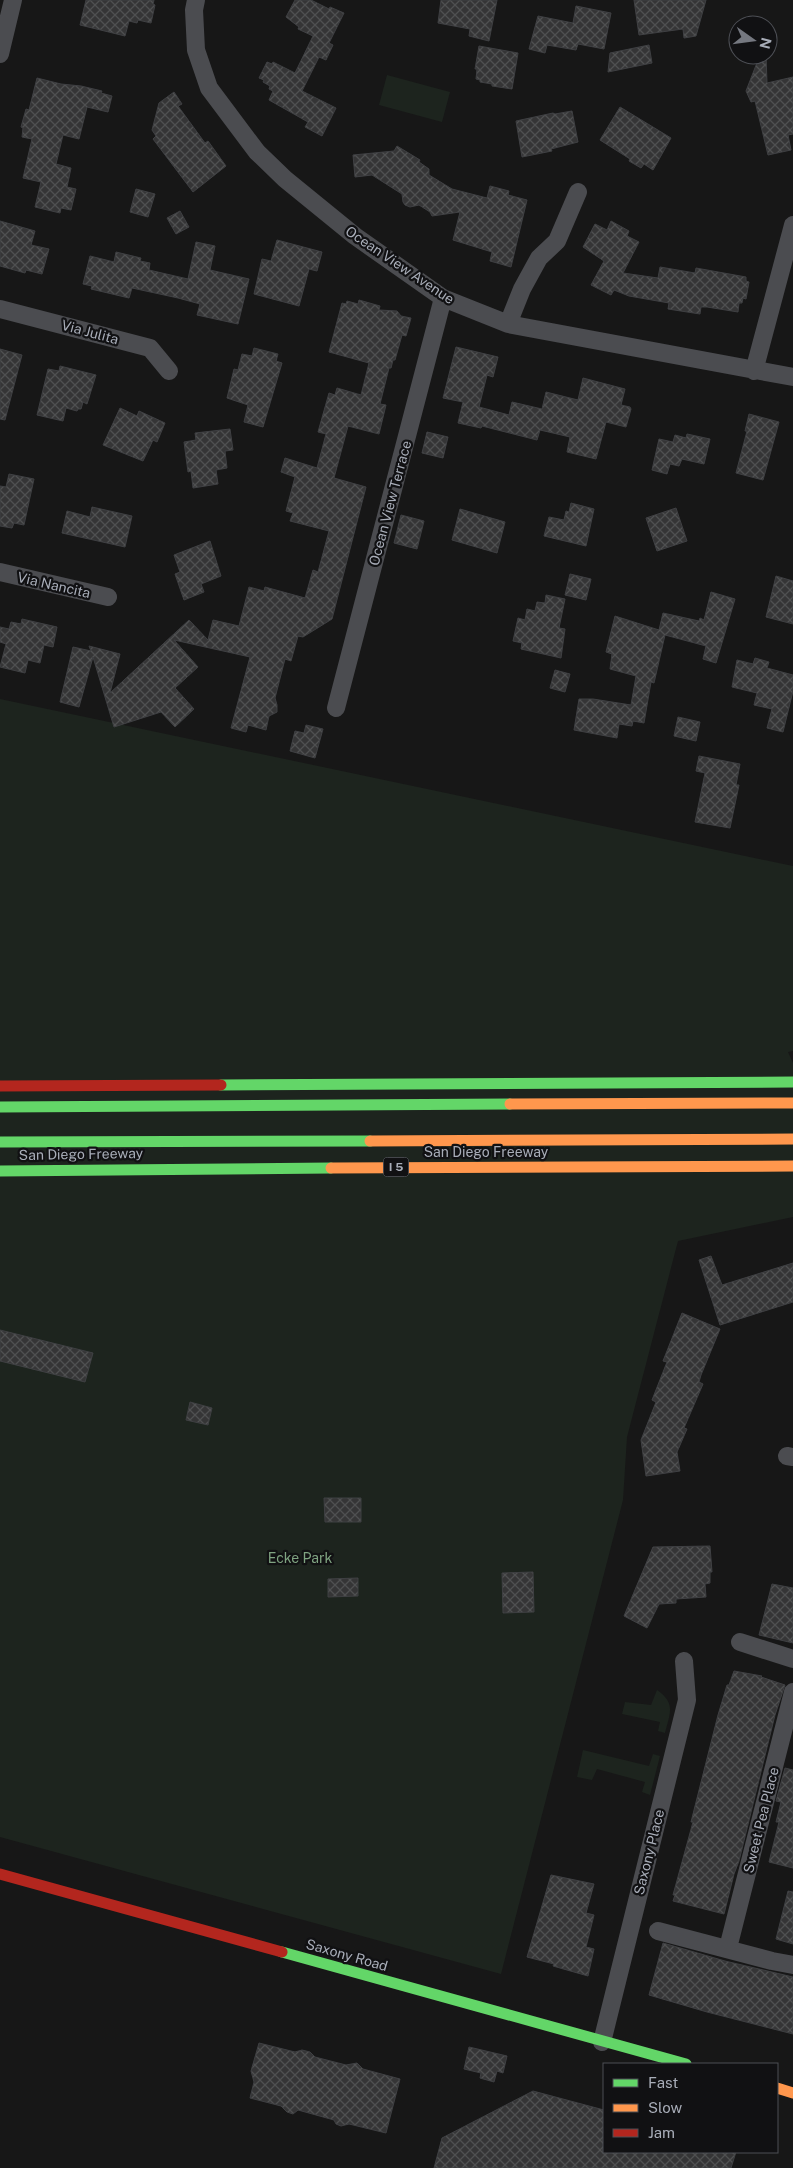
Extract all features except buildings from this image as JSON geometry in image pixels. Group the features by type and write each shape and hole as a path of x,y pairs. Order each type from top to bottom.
{"main road":[{"path":"0,1086 793,1082"},
{"path":"0,1107 793,1103"},
{"path":"0,1142 793,1139"},
{"name":"San Diego Freeway","path":"0,1171 194,1168 793,1166"},
{"name":"Saxony Road","path":"0,1874 682,2063"},
{"path":"778,2088 793,2093"}],"street":[{"path":"0,54 13,0"},
{"name":"Ocean View Avenue","path":"196,0 194,10 196,50 209,88 257,152 284,179 355,236 443,298 508,324 793,377"},
{"path":"508,324 522,289 539,258 557,241 578,192"},
{"path":"754,371 793,225"},
{"name":"Ocean View Terrace","path":"336,708 443,298"},
{"name":"Via Julita","path":"0,309 150,348 169,371"},
{"name":"Via Nancita","path":"0,572 108,597"},
{"path":"740,1642 793,1659"},
{"name":"Saxony Place","path":"602,2042 687,1700 684,1661"},
{"name":"Sweet Pea Place","path":"728,1948 793,1692"},
{"path":"658,1931 793,1965"}],"green space":[{"path":"387,75 450,92 442,122 379,105"},
{"name":"Ecke Park","path":"0,699 793,866 793,1051 788,1052 793,1063 793,1217 678,1241 627,1437 623,1500 501,1974 0,1837"},
{"path":"657,1690 667,1699 670,1709 665,1733 658,1731 660,1722 622,1714 625,1702 651,1705"},
{"path":"583,1750 649,1766 653,1754 660,1756 650,1795 642,1792 645,1782 597,1769 592,1780 577,1777"}],"traffic: fast":[{"path":"221,1085 793,1082"},
{"path":"0,1107 510,1104"},
{"path":"0,1142 370,1141"},
{"path":"0,1171 331,1168"},
{"path":"282,1952 682,2063"}],"traffic: slow":[{"path":"510,1104 793,1103"},
{"path":"370,1141 793,1139"},
{"path":"331,1168 793,1166"},
{"path":"778,2088 793,2093"}],"traffic: jam":[{"path":"0,1086 221,1085"},
{"path":"0,1874 282,1952"}]}
